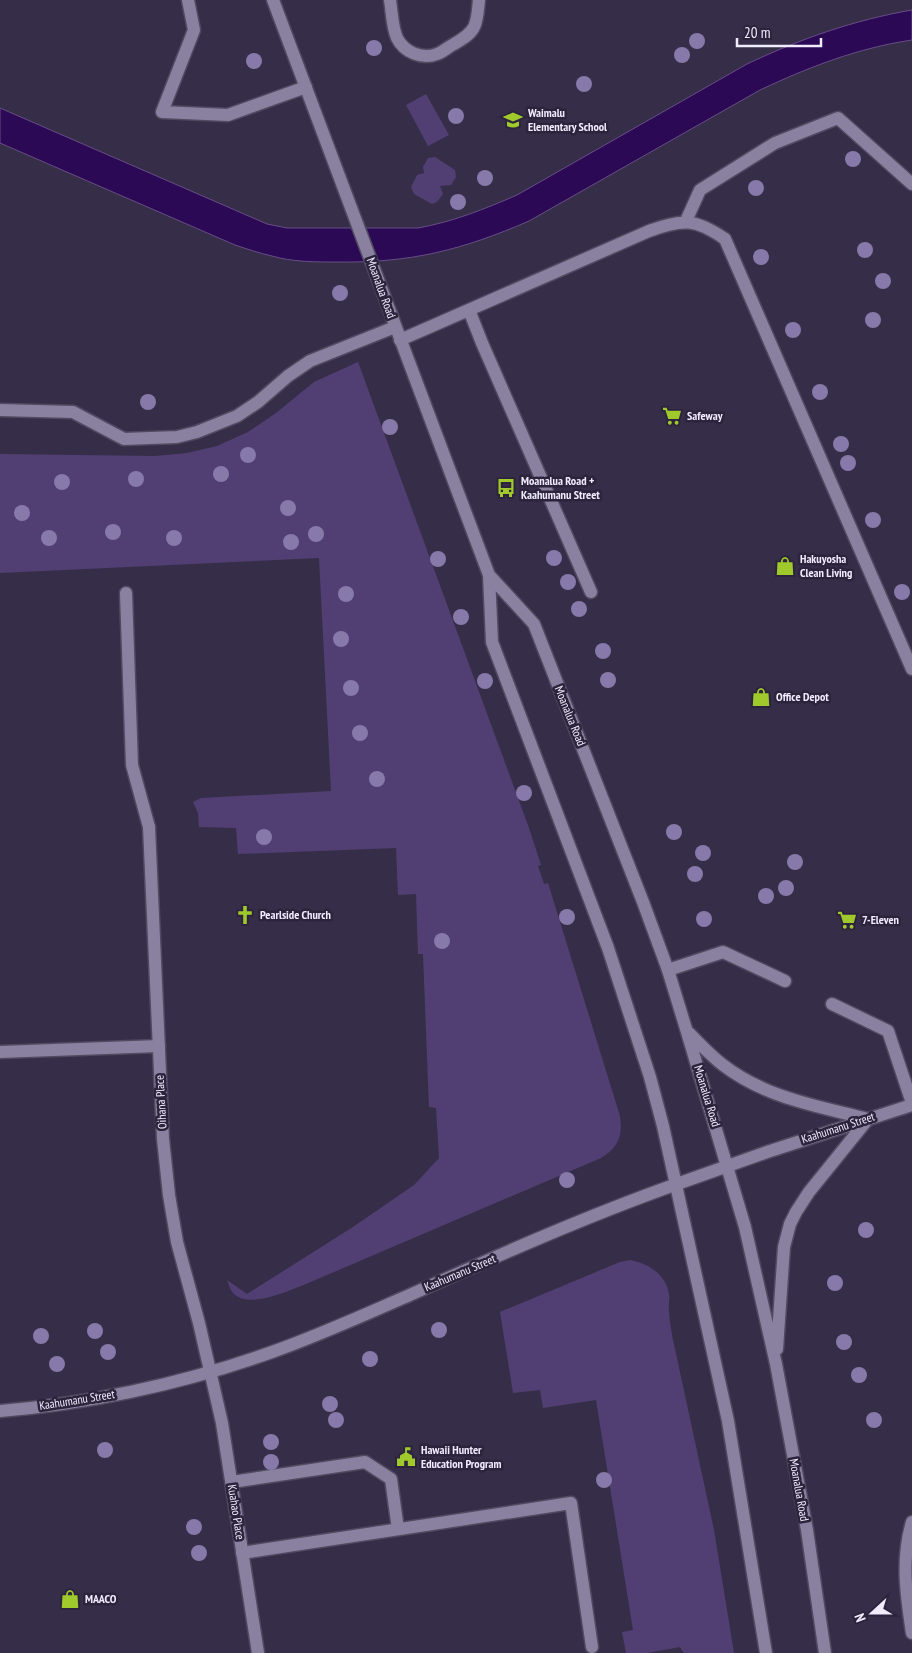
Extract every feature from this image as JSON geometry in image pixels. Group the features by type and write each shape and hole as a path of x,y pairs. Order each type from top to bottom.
{"main road":[{"path":"188,0 194,30 162,112 228,115 306,87"},
{"name":"Moanalua Road","path":"274,0 489,575 492,642 608,948 650,1077 677,1184 728,1421 766,1653"},
{"path":"390,0 394,29 398,39 405,48 414,54 430,56 438,54 468,35 474,27 479,0"},
{"path":"686,221 700,190 775,143 838,118 912,184"},
{"path":"400,340 668,224 686,221 710,228 725,239 912,669"},
{"path":"469,310 591,592"},
{"path":"0,410 73,412 124,439 177,436 197,432 237,416 310,361 395,327"},
{"name":"Moanalua Road","path":"489,575 534,624 640,893 688,1032 745,1227 776,1364 807,1530 825,1653"},
{"name":"Oihana Place","path":"126,593 132,765 149,828 163,1139 172,1215 210,1372"},
{"path":"668,970 723,952 785,981"},
{"path":"832,1004 888,1031 912,1104"},
{"path":"688,1032 722,1065 765,1091 868,1119 809,1192 790,1224 784,1247 776,1364"},
{"path":"0,1052 159,1046"},
{"name":"Kaahumanu Street","path":"0,1410 108,1396 158,1386 210,1372 302,1340 639,1197 912,1104"},
{"name":"Kuahao Place","path":"210,1372 222,1423 258,1653"},
{"path":"232,1482 365,1462 390,1479 398,1529"},
{"path":"242,1553 571,1503 592,1647"},
{"path":"912,1522 904,1562 912,1632"}],"shaded area":[{"path":"912,10 912,40 853,53 815,66 778,82 760,90 529,221 481,240 436,253 413,257 364,262 321,262 262,254 235,245 0,143 0,108 267,224 287,228 418,228 468,214 517,195 747,64 767,55 848,25"},
{"path":"426,94 449,135 428,146 406,105"},
{"path":"435,157 455,170 456,177 451,185 440,186 443,194 437,202 432,204 414,194 411,187 417,175 424,173 423,167 428,158"},
{"path":"358,362 529,828 541,865 538,866 544,884 548,883 620,1116 621,1130 615,1146 601,1158 295,1288 262,1299 251,1300 234,1294 227,1280 247,1294 353,1227 414,1185 439,1158 436,1108 429,1107 423,954 418,954 416,894 398,895 396,848 238,854 236,828 199,827 198,813 193,802 201,798 331,791 319,558 0,573 0,454 155,456 187,453 217,446 248,432 276,413 314,382"},
{"path":"630,1260 656,1271 665,1282 667,1288 672,1335 714,1530 734,1653 684,1653 680,1647 647,1653 626,1653 622,1632 633,1630 596,1400 543,1408 540,1390 513,1393 500,1312 620,1262"}],"place":[{"name":"Waimalu Elementary School","path":"513,120"},
{"name":"Safeway","path":"672,416"},
{"name":"Moanalua Road + Kaahumanu Street","path":"506,488"},
{"name":"Hakuyosha Clean Living","path":"785,566"},
{"name":"Office Depot","path":"761,697"},
{"name":"Pearlside Church","path":"245,915"},
{"name":"7-Eleven","path":"847,920"},
{"name":"Hawaii Hunter Education Program","path":"406,1457"},
{"name":"MAACO","path":"70,1599"}]}
